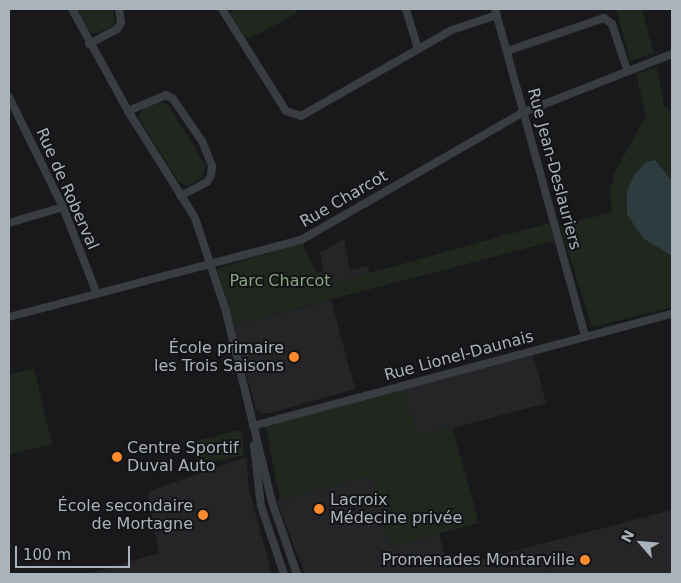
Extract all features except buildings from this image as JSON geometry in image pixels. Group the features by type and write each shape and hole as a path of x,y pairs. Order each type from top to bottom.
{"street":[{"path":"72,9 89,44 128,111 195,218 212,264 272,502 297,574"},
{"path":"89,44 117,29 121,22 119,9"},
{"path":"222,9 286,111 301,116 452,30 496,12"},
{"path":"406,9 418,49"},
{"name":"Rue Jean-Deslauriers","path":"496,12 585,336"},
{"path":"507,51 604,18 612,24 627,70"},
{"name":"Rue Charcot","path":"9,317 301,240 524,112 627,70 672,54"},
{"path":"128,111 166,95 173,99 202,141 212,166 211,174 206,182 181,196"},
{"name":"Rue de Roberval","path":"9,97 63,207 97,294"},
{"path":"9,223 63,207"},
{"name":"Rue Lionel-Daunais","path":"253,426 672,314"},
{"path":"253,426 255,471 261,506 284,574"}],"shaded area":[{"path":"655,160 672,181 672,256 643,238 627,214 627,191 634,175 646,162"},
{"path":"344,239 350,270 368,266 370,274 322,286 316,273 324,270 320,253"},
{"name":"École primaire les Trois Saisons","path":"331,300 355,389 271,413 261,413 256,409 233,325"},
{"path":"532,350 546,403 417,438 403,385"},
{"name":"École secondaire de Mortagne","path":"246,457 249,490 272,574 87,574 159,553 148,497 150,491"},
{"path":"371,475 389,543 396,545 439,533 448,568 672,510 672,574 305,574 277,501"}],"green space":[{"path":"77,9 113,9 115,22 112,27 94,34 88,31"},
{"path":"234,9 297,10 296,14 250,38 244,36 230,14"},
{"path":"616,9 642,9 654,53 630,61"},
{"path":"657,67 664,106 672,112 672,307 592,327 560,226 612,212 610,190 615,172 646,115 636,74"},
{"path":"159,101 169,106 206,166 202,178 187,186 179,182 138,117 143,108"},
{"name":"Parc Charcot","path":"549,223 554,241 233,325 217,269 302,243 323,286"},
{"path":"34,368 52,444 9,454 9,375"},
{"path":"403,386 417,435 452,426 479,523 396,545 389,543 371,475 280,500 265,423"},
{"path":"238,430 242,433 244,455 201,465 196,441"}],"place":[{"name":"École primaire les Trois Saisons","path":"294,357"},
{"name":"Centre Sportif Duval Auto","path":"117,457"},
{"name":"Lacroix Médecine privée","path":"319,509"},
{"name":"École secondaire de Mortagne","path":"203,515"},
{"name":"Promenades Montarville","path":"585,560"}]}
